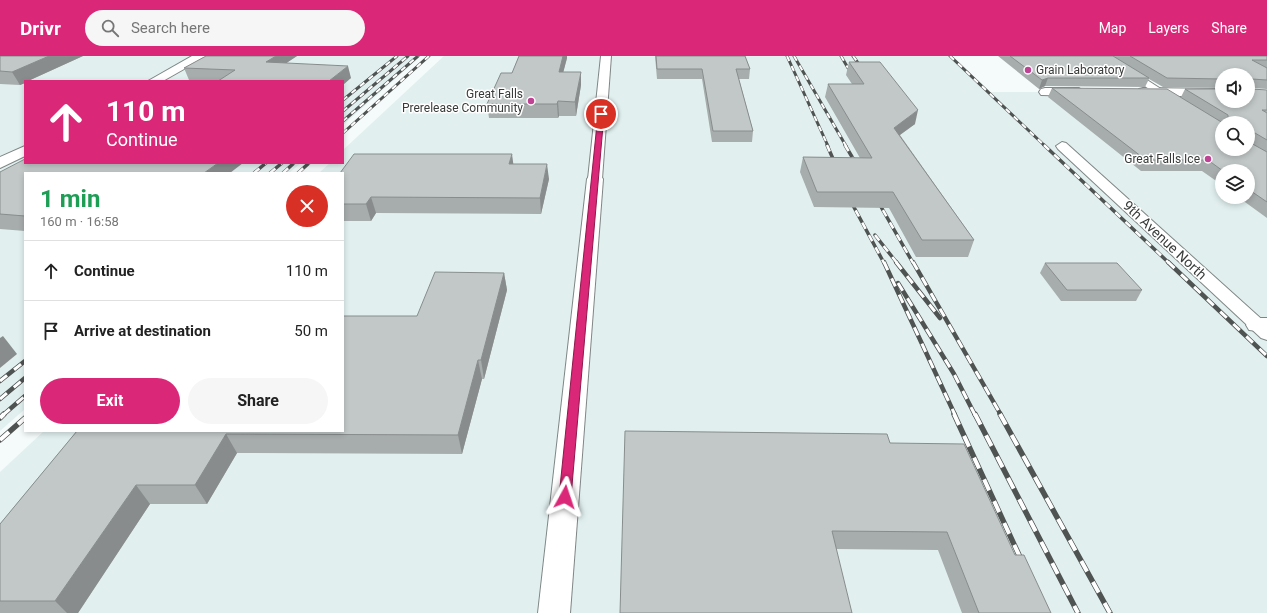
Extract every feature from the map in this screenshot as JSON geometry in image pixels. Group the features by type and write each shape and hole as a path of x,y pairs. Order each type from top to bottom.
{"street":[{"path":"156,80 201,56"},
{"path":"1045,92 1092,92"},
{"path":"1130,92 1215,93"},
{"path":"0,163 24,151"},
{"path":"554,613 596,179"}],"lane":[{"path":"596,179 606,56"},
{"path":"1104,56 1186,108"},
{"name":"9th Avenue North","path":"1062,146 1264,328"}],"shaded area":[{"path":"0,56 421,56 344,124 344,80 24,80 24,164 300,164 290,172 24,172 24,410 0,431"},
{"path":"444,56 950,56 988,92 1161,92 1215,142 1215,156 1255,156 1255,153 1267,160 1267,613 0,613 0,472 43,432 344,432 344,172 320,172 329,164 344,164 344,149"}],"building":[{"path":"0,56 49,56 12,72 0,71"},
{"path":"206,56 276,56 266,62 348,66 330,80 220,80 235,70 184,68"},
{"path":"519,56 563,56 559,72 581,72 575,102 558,101 557,104 487,104 501,73 512,73"},
{"path":"656,56 745,56 750,69 736,69 753,131 713,131 702,69 657,69"},
{"path":"1010,56 1113,56 1149,78 1048,78 1042,80"},
{"path":"1130,56 1267,56 1267,60 1252,60 1267,68 1267,80 1255,79 1255,68 1215,68 1215,79 1167,78"},
{"path":"849,62 880,62 918,110 894,128 974,240 922,240 893,192 817,192 803,157 872,158 828,84 864,84"},
{"path":"1052,88 1167,89 1215,118 1215,156 1255,156 1255,145 1267,152 1267,202 1255,194 1255,164 1215,165 1208,160 1146,160"},
{"path":"1185,89 1215,89 1215,107"},
{"path":"1255,89 1267,90 1267,110 1262,110 1267,113 1267,140 1255,133 1255,116 1228,115 1216,108 1255,108"},
{"path":"354,154 512,154 509,164 547,164 540,198 371,197 366,204 344,204 344,172 341,172"},
{"path":"24,160 24,164 217,164 205,172 24,172 24,216 0,214 0,172"},
{"path":"1045,263 1117,263 1142,290 1067,290"},
{"path":"435,272 504,273 481,360 478,360 458,435 226,434 195,485 136,485 55,601 0,601 0,524 76,432 344,432 344,316 417,316"},
{"path":"625,431 887,434 890,443 964,444 1015,555 1024,555 1051,613 979,613 947,532 832,531 852,613 620,613"}],"railway":[{"path":"344,99 397,56"},
{"path":"344,110 408,56"},
{"path":"344,120 418,56"},
{"path":"344,132 429,56"},
{"path":"787,56 828,146"},
{"path":"794,56 846,146"},
{"path":"841,56 848,68"},
{"path":"853,56 861,67"},
{"path":"950,56 1045,146"},
{"path":"827,145 837,168"},
{"path":"845,145 858,167"},
{"path":"1044,145 1169,263"},
{"path":"255,172 265,164"},
{"path":"271,172 281,164"},
{"path":"284,172 293,164"},
{"path":"299,172 308,164"},
{"path":"849,198 884,263"},
{"path":"876,198 913,263"},
{"path":"875,235 897,263"},
{"path":"884,262 955,415"},
{"path":"896,262 940,318"},
{"path":"913,262 1001,415"},
{"path":"1168,262 1267,356"},
{"path":"898,283 954,374 975,415"},
{"path":"0,381 24,362"},
{"path":"0,399 24,379"},
{"path":"3,415 24,397"},
{"path":"954,414 1024,566"},
{"path":"975,414 1078,613"},
{"path":"1000,414 1110,613"},
{"path":"0,418 3,415"},
{"path":"0,440 24,419"}],"place":[{"name":"Grain Laboratory","path":"1028,70"},
{"name":"Great Falls Prerelease Community","path":"531,101"},
{"name":"Great Falls Ice","path":"1208,159"}],"route":[{"path":"565,497 601,114"}]}
